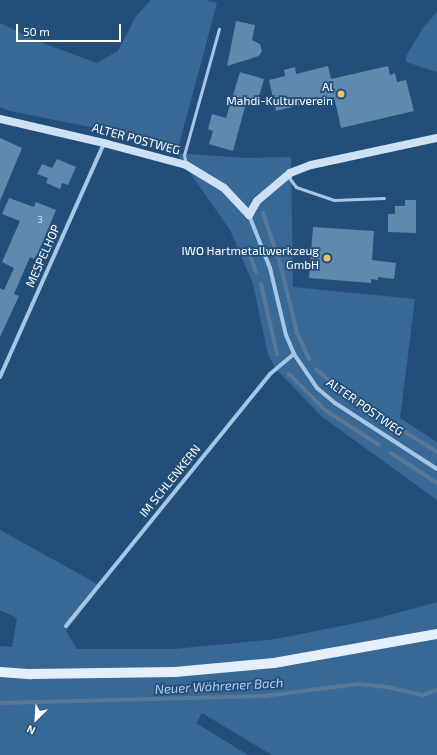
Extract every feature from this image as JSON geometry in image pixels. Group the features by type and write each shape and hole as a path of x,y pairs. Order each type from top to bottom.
{"main road":[{"path":"0,672 31,674 175,672 274,663 437,634"}],"street":[{"name":"ALTER POSTWEG","path":"0,119 104,143 186,165 224,188 249,215 270,268 280,314 294,354 317,388 334,403 437,469"},
{"path":"249,215 258,200 290,174 311,165 437,138"},
{"name":"MESPELHOP","path":"0,377 104,143"},
{"name":"IM SCHLENKERN","path":"66,626 270,374 294,354"}],"lane":[{"path":"186,165 184,155 219,28"},
{"path":"290,174 290,179 296,187 334,200 384,198"}],"shaded area":[{"path":"151,0 206,0 217,3 179,145 10,111 0,107 0,23 40,42 97,63 118,51 136,16"},
{"path":"437,12 437,72 406,62 406,56 423,28"},
{"path":"176,153 246,158 291,157 293,287 415,299 400,418 437,442 437,500 321,416 276,369 268,355 253,284 230,230"},
{"path":"0,530 101,586 66,631 77,649 174,649 276,639 371,620 437,602 437,755 272,755 202,713 196,723 248,755 0,755 0,646 12,647 17,618 0,610"}],"building":[{"path":"236,21 255,25 252,40 260,44 262,51 259,56 227,66"},
{"name":"Al Mahdi-Kulturverein","path":"328,66 331,79 388,66 390,75 395,73 397,82 406,80 414,111 341,128 334,97 276,111 269,80 285,76 284,70 295,67 296,74"},
{"path":"240,72 264,79 256,106 246,103 233,151 209,144 213,131 208,129 212,114 226,118"},
{"path":"0,138 22,148 0,201"},
{"path":"57,159 76,167 68,185 62,183 60,189 46,183 48,178 37,174 42,164 52,168"},
{"path":"9,198 34,207 36,202 56,210 38,253 34,259 30,257 14,294 19,296 0,337 0,288 4,290 14,268 2,262 20,221 2,214"},
{"path":"405,200 416,200 416,233 388,232 388,214 395,214 395,206 405,206"},
{"name":"IWO Hartmetallwerkzeug GmbH","path":"313,227 374,231 372,260 396,263 394,279 378,277 378,280 371,279 371,283 309,278"}],"waterway":[{"path":"263,213 280,263 297,333 309,359"},
{"path":"249,252 256,272"},
{"path":"261,284 277,354"},
{"path":"316,369 338,389 395,426"},
{"path":"289,374 325,410 379,445"},
{"path":"405,432 437,452"},
{"path":"391,453 437,483"},
{"name":"Neuer Wöhrener Bach","path":"0,703 264,696 358,684 387,687 423,695 437,690"}],"place":[{"name":"Al Mahdi-Kulturverein","path":"341,94"},
{"name":"IWO Hartmetallwerkzeug GmbH","path":"327,258"}]}
